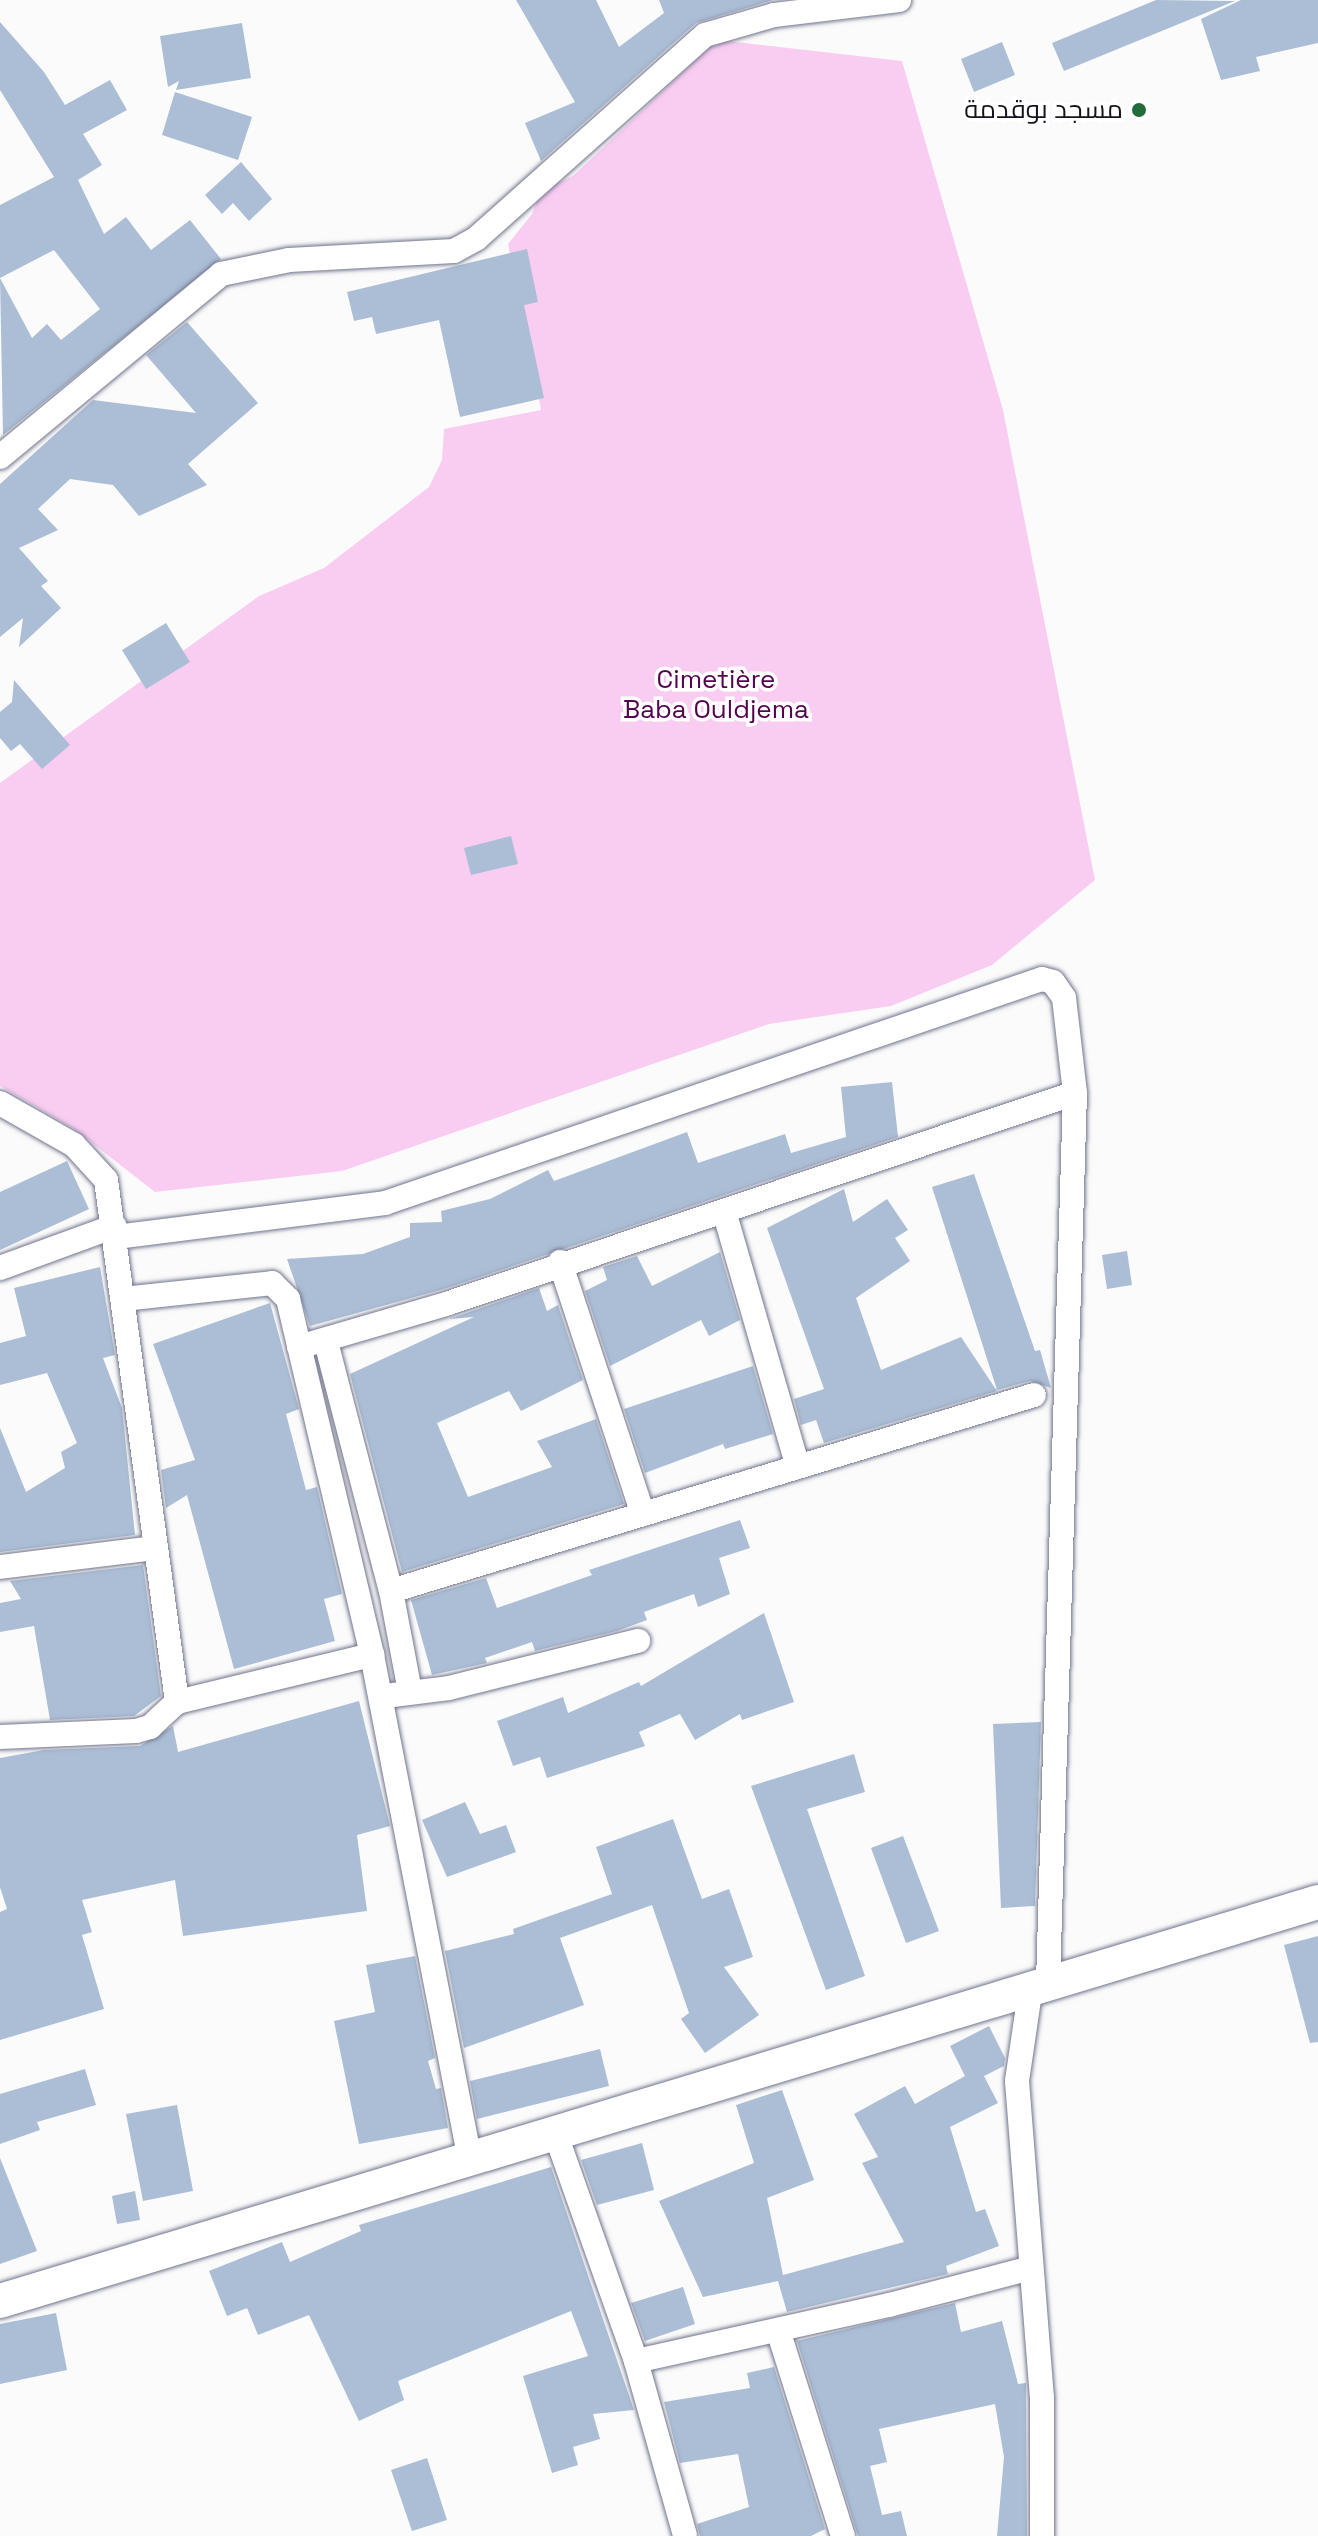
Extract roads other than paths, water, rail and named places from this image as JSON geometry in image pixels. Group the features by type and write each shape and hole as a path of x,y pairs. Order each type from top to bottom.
{"main road":[{"path":"0,2301 1318,1902"}],"street":[{"path":"0,457 221,274 289,260 454,251 477,238 705,35 761,17 899,0"},
{"path":"0,1268 116,1232 385,1203 1042,979 1053,982 1064,998 1075,1093 1039,1984 1017,2081 1042,2397 1042,2536"},
{"path":"299,1347 326,1342 1075,1093"},
{"path":"0,1103 91,1160 106,1180 116,1232 177,1702"},
{"path":"724,1211 798,1467"},
{"path":"560,1262 643,1514"},
{"path":"123,1299 272,1283 288,1299 372,1655 470,2160"},
{"path":"326,1342 391,1591 410,1692"},
{"path":"391,1591 1034,1395"},
{"path":"0,1567 155,1548"},
{"path":"379,1697 449,1688 638,1641"},
{"path":"0,1737 136,1731 150,1727 177,1702 372,1655"},
{"path":"556,2135 636,2361 685,2535"},
{"path":"636,2361 1031,2268"},
{"path":"778,2330 843,2536"}],"place":[{"name":"مسجد بوقدمة","path":"1139,110"}],"park label":[{"name":"Cimetière Baba Ouldjema","path":"716,695"}]}
